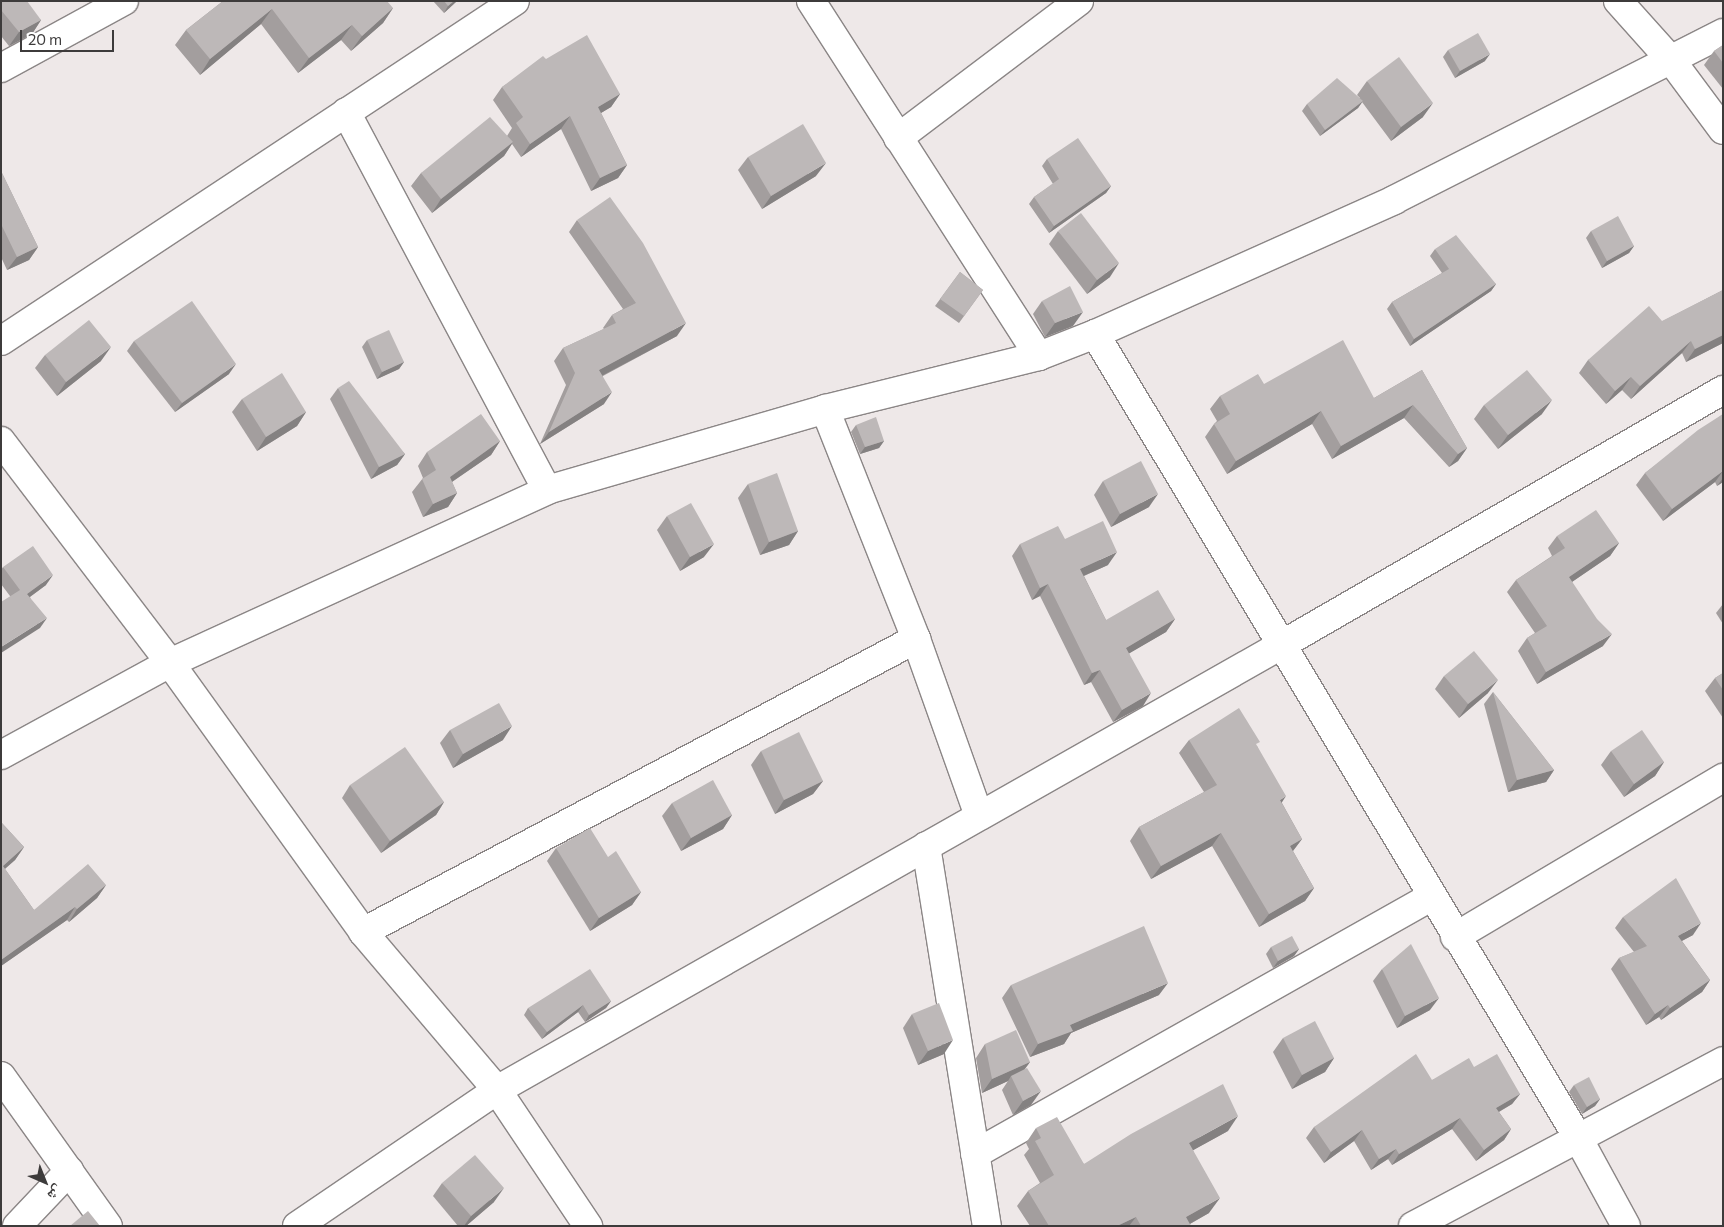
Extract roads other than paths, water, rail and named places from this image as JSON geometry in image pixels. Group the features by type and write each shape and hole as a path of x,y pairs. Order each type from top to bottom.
{"street":[{"path":"1,68 124,1"},
{"path":"1,341 515,1"},
{"path":"811,1 1039,356"},
{"path":"898,138 1079,1"},
{"path":"1618,1 1671,60 1723,130"},
{"path":"1,755 170,663 547,490 825,409 1039,356 1095,334 1394,200 1723,33"},
{"path":"346,112 547,490"},
{"path":"1095,334 1283,644 1431,898 1577,1136 1626,1226"},
{"path":"297,1226 497,1090 1283,644 1723,390"},
{"path":"825,409 916,639 979,816"},
{"path":"1,440 170,663 363,932 497,1090 588,1226"},
{"path":"363,932 916,639"},
{"path":"1455,937 1723,778"},
{"path":"926,846 988,1226"},
{"path":"975,1154 1431,898"},
{"path":"1413,1226 1577,1136 1723,1061"},
{"path":"1,1076 108,1226"},
{"path":"17,1226 69,1171"}]}
